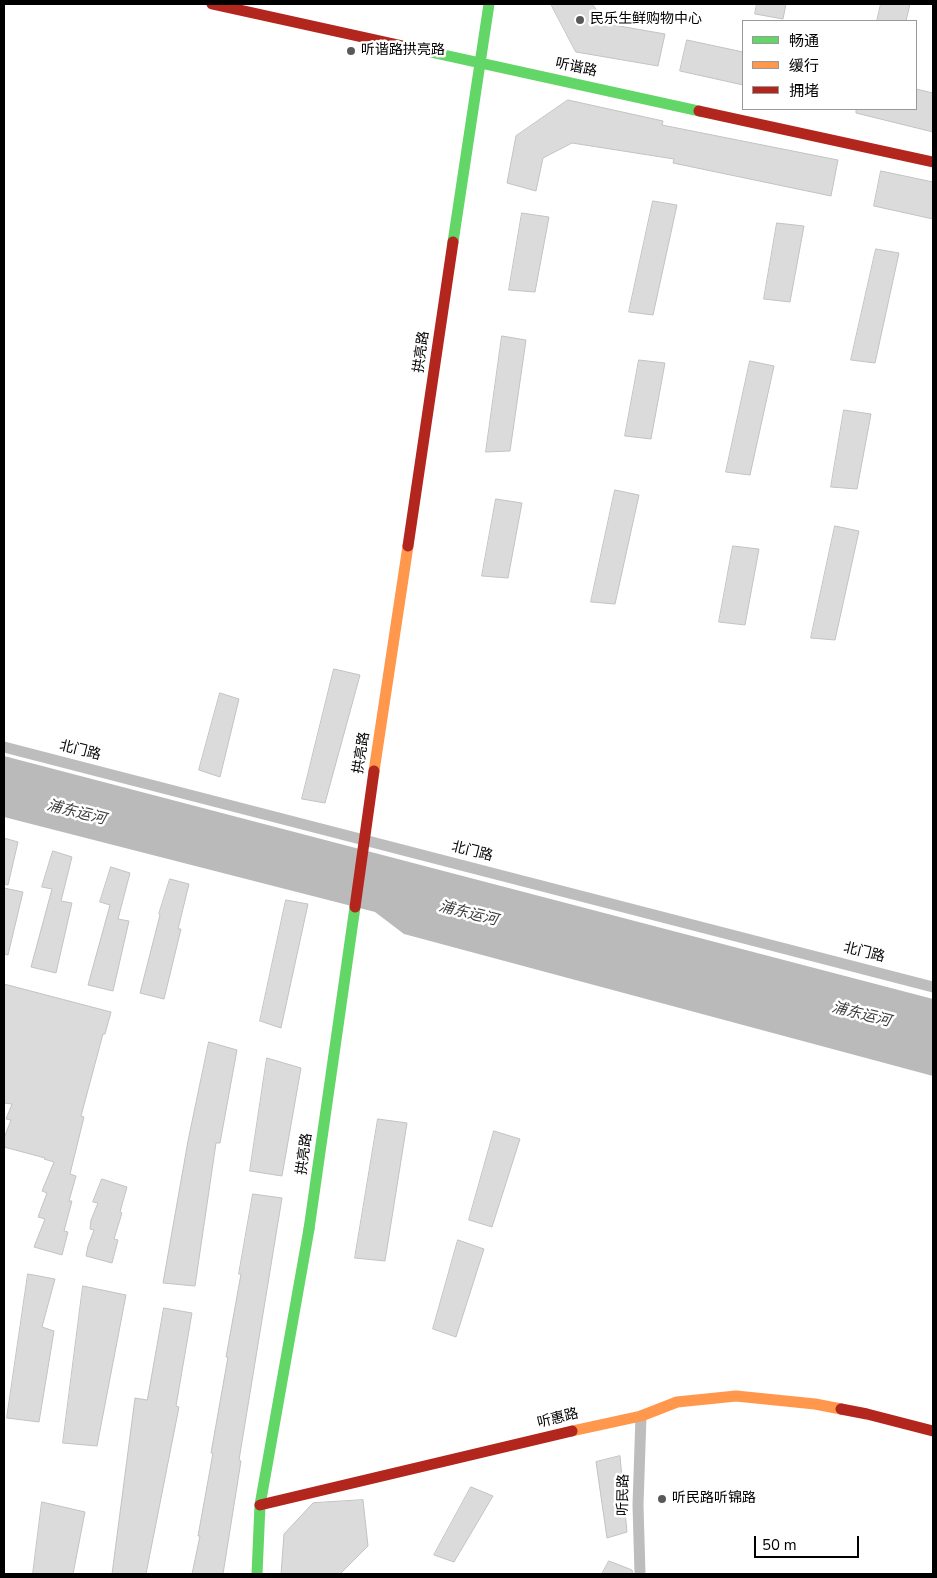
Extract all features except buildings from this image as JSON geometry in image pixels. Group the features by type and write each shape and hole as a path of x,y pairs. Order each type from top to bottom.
{"street":[{"name":"听谐路","path":"212,4 933,162"},
{"name":"拱亮路","path":"260,1505 309,1229 374,771 489,4"},
{"name":"北门路","path":"4,747 933,987"},
{"name":"听惠路","path":"260,1505 608,1422 641,1416 677,1402 736,1396 815,1404 867,1414 933,1431"},
{"name":"听民路","path":"640,1574 638,1505 641,1416"},
{"path":"257,1574 260,1505"}],"water":[{"name":"浦东运河","path":"4,756 933,999 933,1076 404,934 375,912 4,817"}],"traffic: fast":[{"path":"453,242 489,4"},
{"path":"403,46 699,111"},
{"path":"309,1229 355,907"},
{"path":"257,1574 260,1505 309,1229"}],"traffic: slow":[{"path":"374,771 408,546"},
{"path":"572,1431 641,1416 677,1402 736,1396 815,1404 841,1409"}],"traffic: jam":[{"path":"212,4 403,46"},
{"path":"699,111 933,162"},
{"path":"408,546 453,242"},
{"path":"355,907 374,771"},
{"path":"841,1409 933,1431"},
{"path":"260,1505 572,1431"}],"place":[{"name":"民乐生鲜购物中心","path":"580,20"},
{"name":"听谐路拱亮路","path":"351,51"},
{"name":"听民路听锦路","path":"662,1499"}]}
